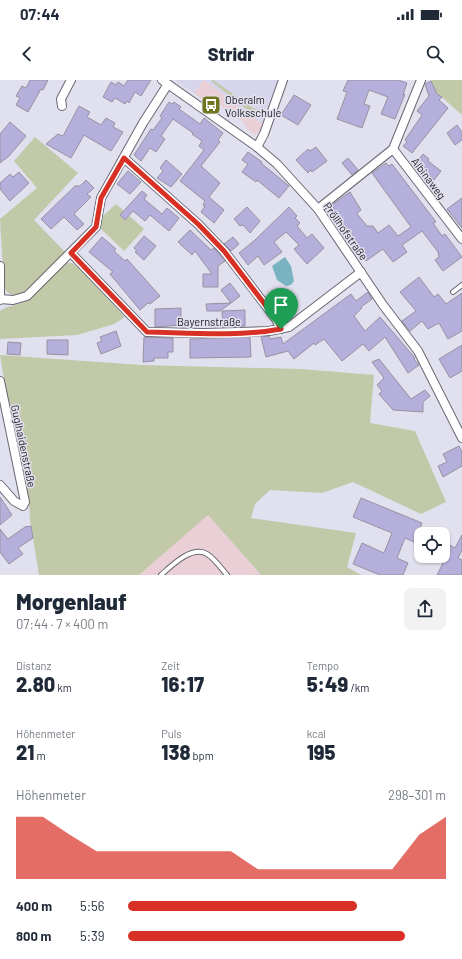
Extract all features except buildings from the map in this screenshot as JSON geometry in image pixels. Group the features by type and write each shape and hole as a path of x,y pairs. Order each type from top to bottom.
{"street":[{"path":"62,106 61,99 71,80"},
{"path":"257,147 264,134 283,80"},
{"path":"318,209 393,149 421,80"},
{"path":"0,266 0,300 13,300 27,296 96,227 101,198 165,82"},
{"name":"Pröllhofstraße","path":"165,82 257,147 277,164 318,209 386,309 418,351 462,438"},
{"name":"Albinaweg","path":"393,149 462,240"},
{"path":"124,158 198,224 224,251 276,319 281,329"},
{"name":"Bayernstraße","path":"71,253 147,332 204,334 269,331 281,329 295,324 347,281 361,272"},
{"name":"Guglhaidenstraße","path":"0,381 25,502 22,506 14,501 0,485"}],"lane":[{"path":"453,292 462,285"},
{"path":"161,575 190,554 198,552 206,553 227,575"}],"shaded area":[{"path":"175,80 204,80 194,93"},
{"path":"204,80 278,80 262,124"},
{"path":"204,80 262,124 260,132 255,135 247,130 244,123 218,104 210,105 194,93"},
{"path":"208,515 261,575 139,575"}],"green space":[{"path":"213,80 259,112 256,117 211,81"},
{"path":"431,80 462,80 462,115 436,92"},
{"path":"35,137 78,173 34,220 65,252 24,292 18,295 13,295 8,293 4,288 0,219 37,188 14,161"},
{"path":"116,204 144,229 124,251 100,228 102,217"},
{"path":"67,263 72,263 79,268 125,317 114,324 77,335 0,339 0,311 25,301"},
{"path":"0,355 141,365 301,369 374,375 370,423 415,431 446,502 421,514 353,482 322,493 270,490 255,504 251,518 356,533 347,567 361,575 261,575 208,515 139,575 39,575 30,520 29,498 17,457"}],"water":[{"path":"285,257 291,266 294,281 291,285 286,286 277,280 272,266"}],"place":[{"name":"Oberalm Volksschule","path":"211,105"}],"route":[{"path":"124,158 198,224 224,251 276,319 281,329 269,331 204,334 147,332 71,253 96,227 101,198 124,158"}]}
